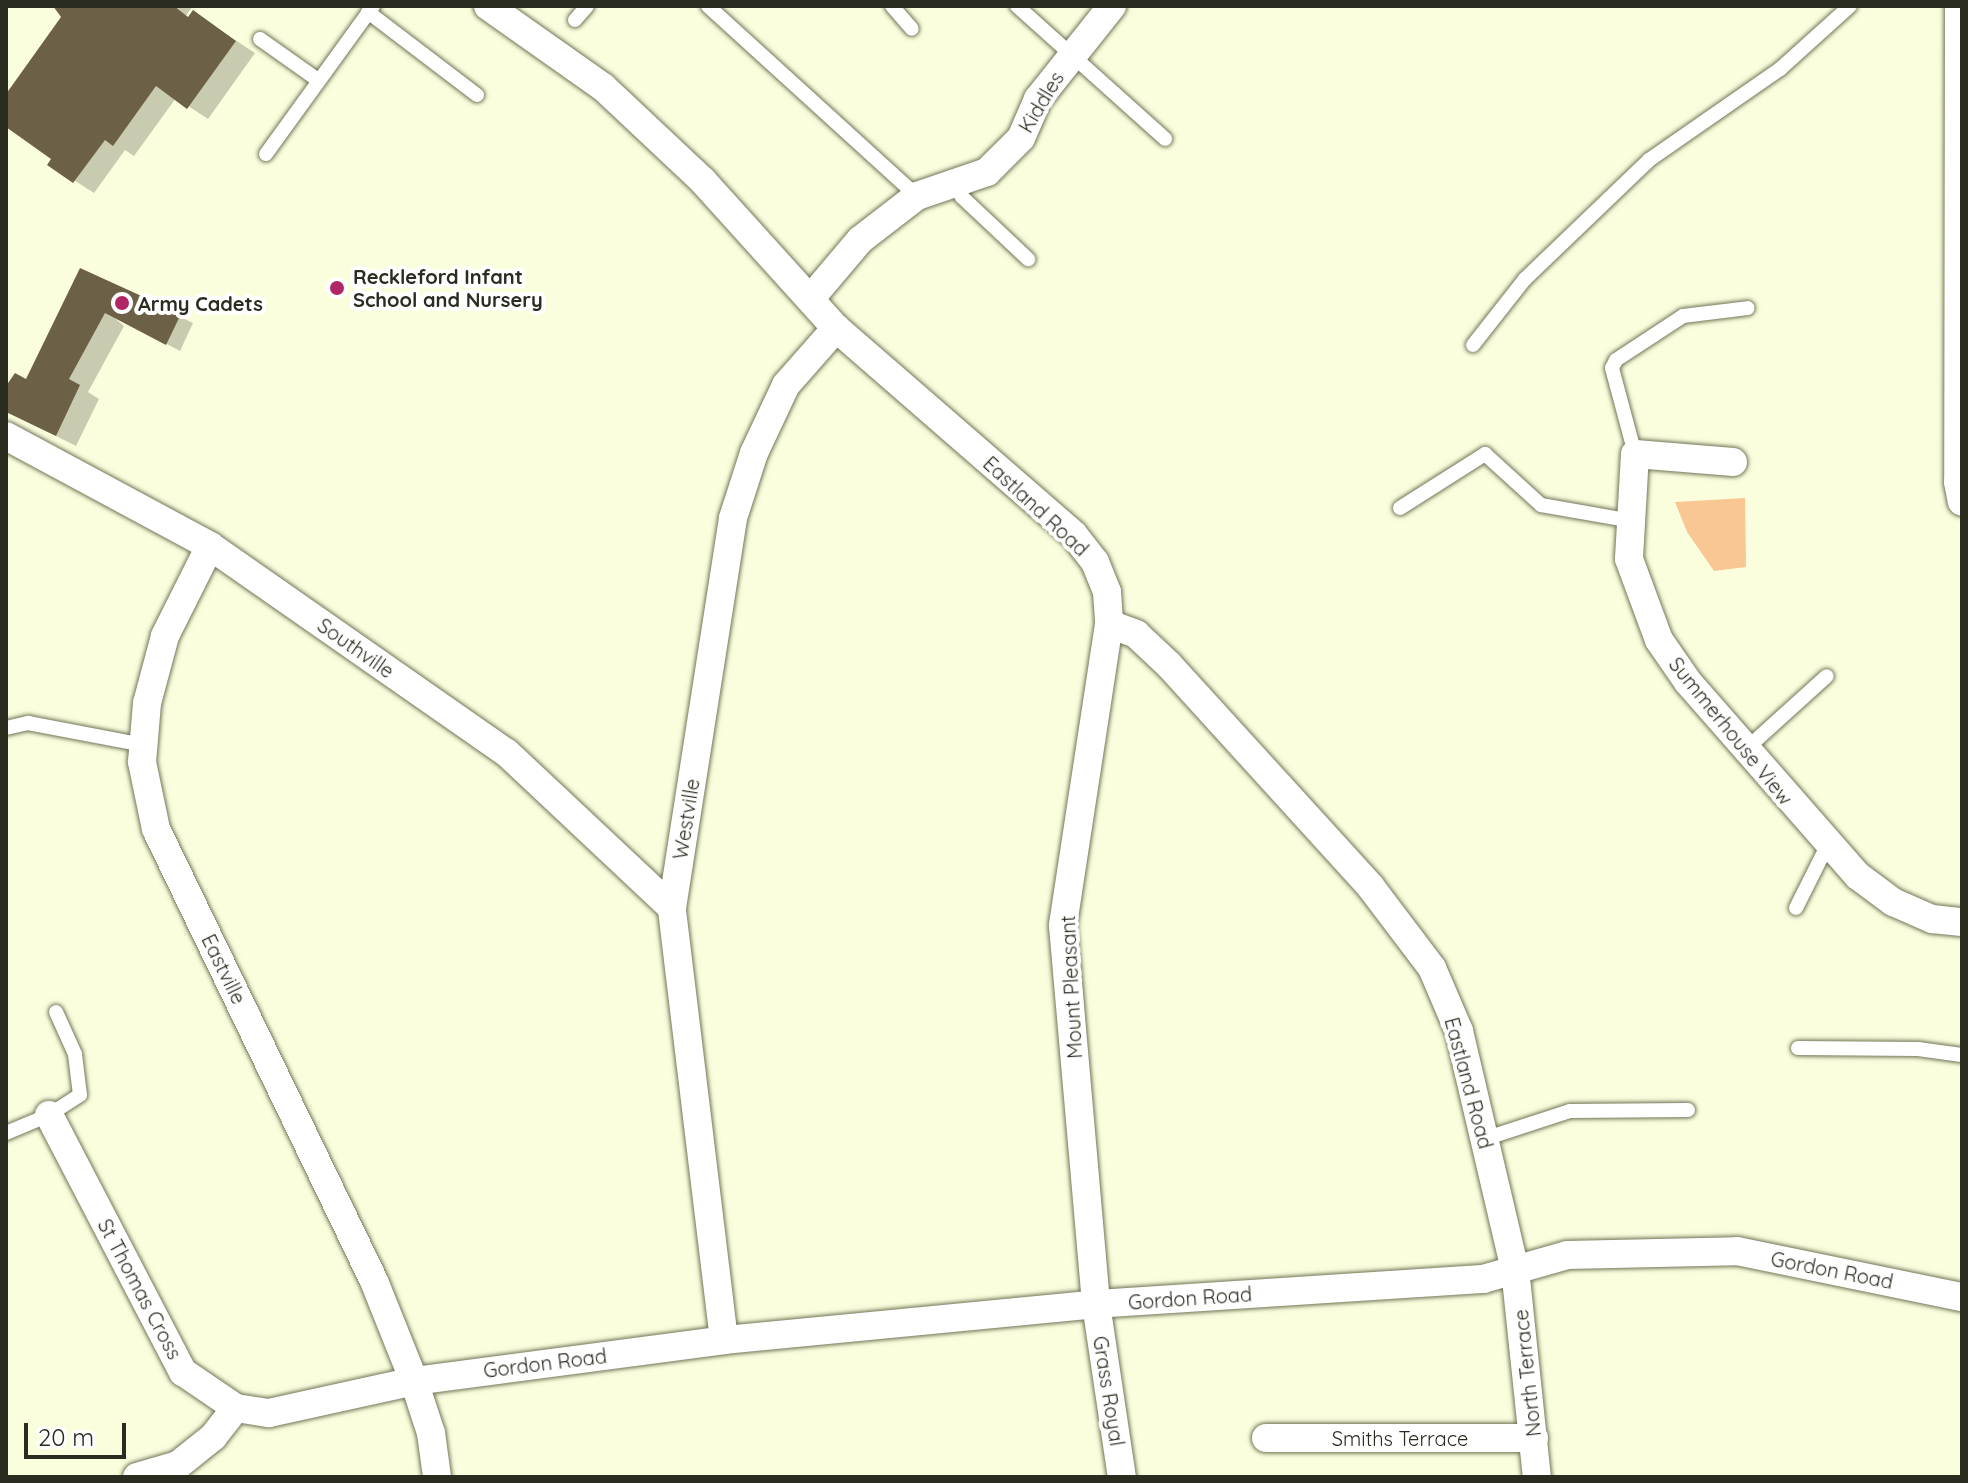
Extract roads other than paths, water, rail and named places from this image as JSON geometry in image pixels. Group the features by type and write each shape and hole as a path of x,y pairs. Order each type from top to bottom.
{"street":[{"name":"Eastland Road","path":"488,6 603,87 703,181 836,328 1074,535 1095,562 1107,592 1109,624 1136,634 1169,665 1370,886 1432,968 1459,1031 1515,1269"},
{"name":"Kiddles","path":"811,298 860,240 917,196 987,172 1021,138 1038,99 1112,6"},
{"path":"1959,6 1958,482 1962,502"},
{"name":"Westville","path":"724,1340 672,908 733,518 754,453 786,385 836,328"},
{"name":"Southville","path":"6,436 210,546 507,753 672,908"},
{"path":"1635,454 1733,462"},
{"name":"Summerhouse View","path":"1635,454 1629,559 1659,640 1745,750 1827,846 1893,902 1932,919 1962,922"},
{"name":"Eastville","path":"210,546 165,636 147,703 142,762 156,829 374,1281 431,1433 437,1477"},
{"name":"Mount Pleasant","path":"1096,1304 1063,926 1109,624"},
{"name":"St Thomas Cross","path":"49,1115 183,1372 236,1408 269,1413 414,1381"},
{"name":"Gordon Road","path":"414,1381 724,1340 1096,1304 1483,1279 1567,1255 1737,1251 1962,1297"},
{"name":"North Terrace","path":"1515,1269 1537,1477"},
{"name":"Grass Royal","path":"1096,1304 1122,1477"},
{"path":"137,1477 178,1465 213,1437 236,1408"},
{"name":"Smiths Terrace","path":"1266,1438 1534,1438"}],"lane":[{"path":"575,20 587,6"},
{"path":"708,6 917,196"},
{"path":"892,6 912,29"},
{"path":"1017,6 1165,139"},
{"path":"1473,345 1525,279 1649,160 1780,69 1850,6"},
{"path":"266,154 370,9 477,95"},
{"path":"260,39 318,80"},
{"path":"956,183 962,197 1028,259"},
{"path":"1635,454 1612,368 1616,360 1683,316 1748,308"},
{"path":"1400,508 1485,454 1541,505 1632,521"},
{"path":"1745,750 1827,676"},
{"path":"6,728 28,723 143,745"},
{"path":"1796,908 1827,846"},
{"path":"6,1133 72,1103 82,1084 75,1054 56,1012"},
{"path":"1798,1048 1918,1049 1962,1055"},
{"path":"1484,1139 1570,1111 1688,1110"}],"place":[{"name":"Reckleford Infant School and Nursery","path":"337,288"},
{"name":"Army Cadets","path":"122,303"}]}
